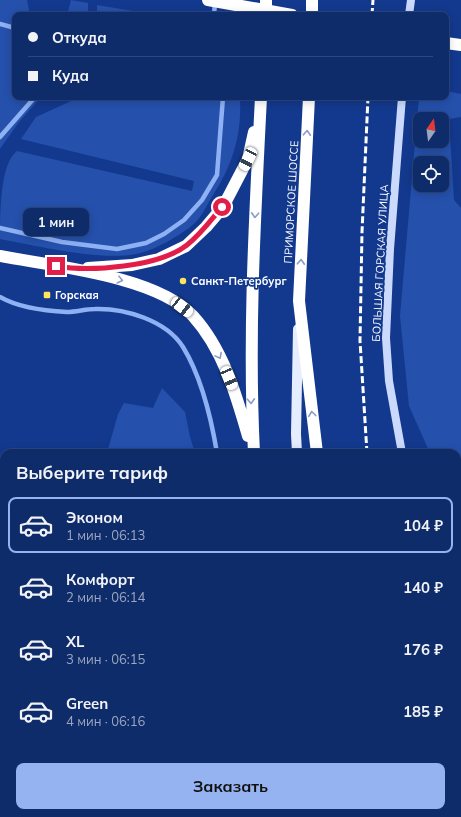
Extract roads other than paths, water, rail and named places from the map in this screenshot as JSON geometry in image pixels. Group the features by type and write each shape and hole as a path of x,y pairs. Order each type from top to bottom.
{"highway":[{"path":"208,0 275,12"},
{"path":"266,0 266,12"},
{"path":"312,0 312,12"},
{"path":"449,43 461,45"},
{"path":"68,268 132,265 159,259 186,246 206,228 222,207 235,186 248,159 260,100"},
{"path":"254,449 251,393 252,283 261,100"},
{"name":"ПРИМОРСКОЕ ШОССЕ","path":"299,301 308,100"},
{"path":"0,256 68,268 148,287 173,300 192,314 206,332 221,358 234,389 253,449"},
{"path":"299,301 317,449"}],"main road":[{"path":"409,12 411,0"},
{"name":"БОЛЬШАЯ ГОРСКАЯ УЛИЦА","path":"401,449 389,381 386,338 389,257 402,100"},
{"name":"ПРИМОРСКОЕ ШОССЕ","path":"297,449 299,301"}],"waterway":[{"path":"214,12 215,2"},
{"path":"0,24 12,27"},
{"path":"0,137 32,100"},
{"path":"0,228 62,242 117,249 146,243 164,234 184,220 202,200 217,175 223,100"},
{"path":"0,297 16,304 50,311 70,312 88,309 106,309 131,313 155,323 166,330 176,338 183,347 201,385 209,412 216,449"}],"railway":[{"path":"372,12 373,0"},
{"path":"367,449 360,341 362,232 368,100"}],"place":[{"name":"Санкт-Петербург","path":"183,281"},
{"name":"Горская","path":"47,295"}]}
